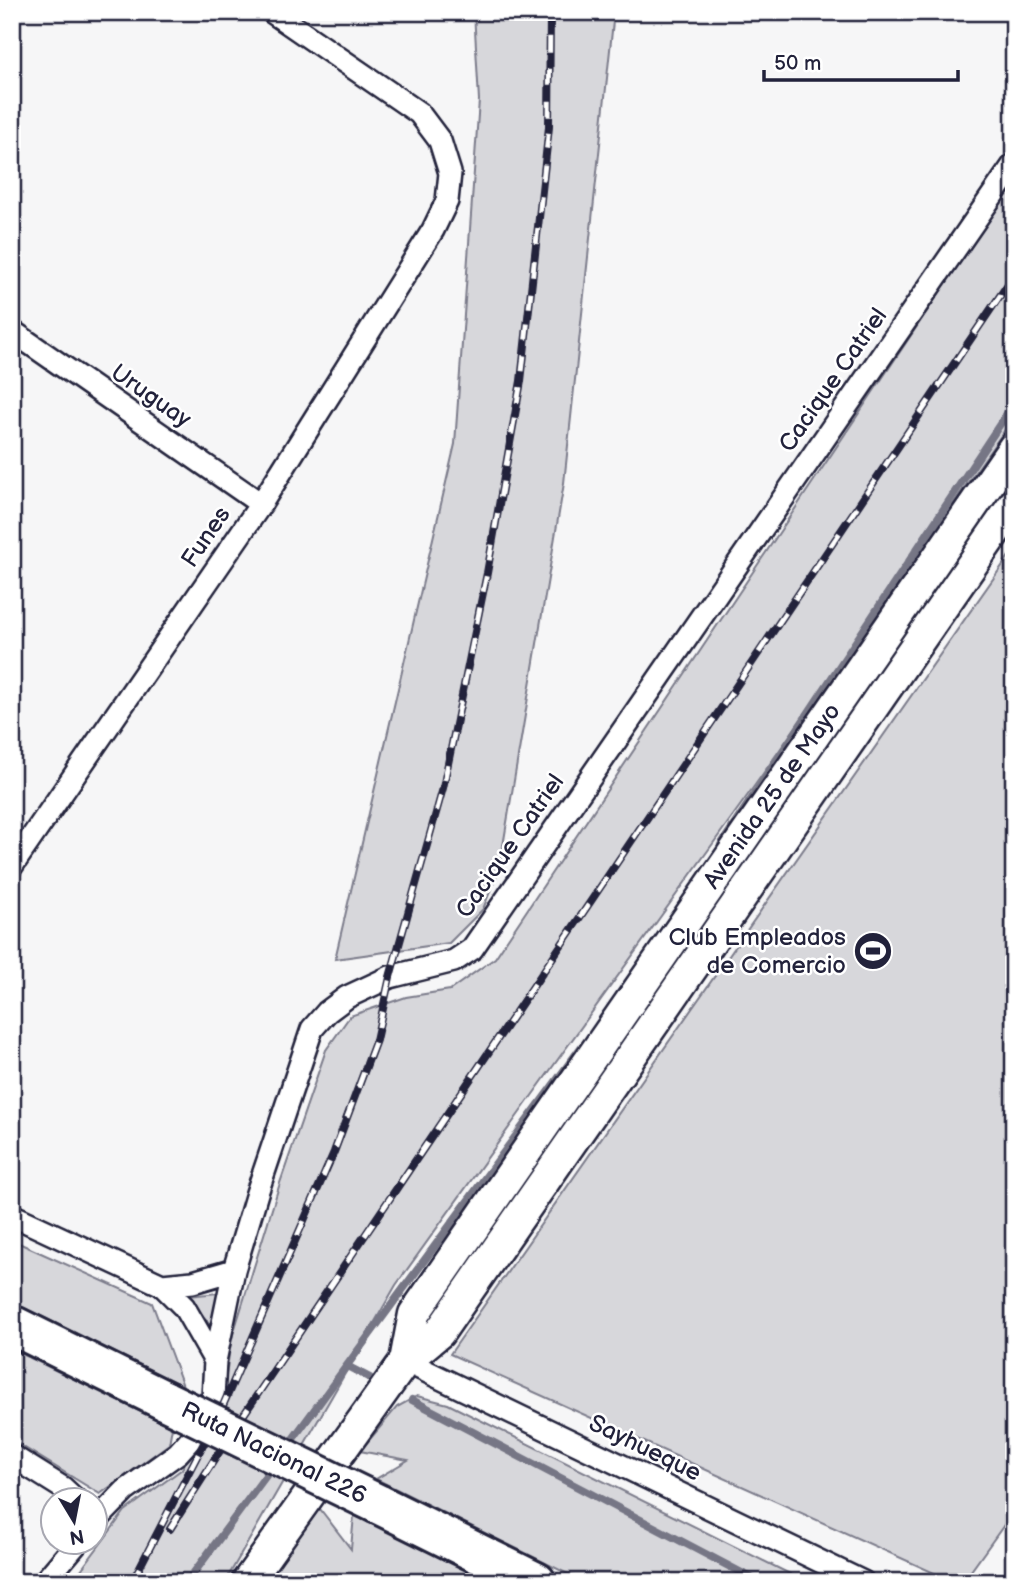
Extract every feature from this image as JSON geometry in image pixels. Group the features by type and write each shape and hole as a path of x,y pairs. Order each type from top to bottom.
{"highway":[{"name":"Ruta Nacional 226","path":"12,1325 536,1582"}],"street":[{"name":"Funes","path":"12,866 261,504 433,230 447,201 450,173 440,141 419,113 272,12"},
{"name":"Cacique Catriel","path":"108,1508 125,1491 178,1453 203,1425 214,1398 215,1361 234,1270 312,1029 327,1012 347,997 390,977 454,961 472,949 1014,164"},
{"name":"Uruguay","path":"13,332 261,504"},
{"name":"Avenida 25 de Mayo","path":"405,1361 414,1314 1012,454"},
{"name":"Avenida 25 de Mayo","path":"247,1582 405,1361 439,1333 1014,504"},
{"path":"12,1215 162,1285 184,1307 215,1361"},
{"path":"162,1285 193,1282 234,1270"},
{"name":"Sayhueque","path":"405,1361 863,1582"},
{"path":"12,1456 60,1486"},
{"path":"44,1582 66,1556"}],"shaded area":[{"path":"474,12 614,12 564,483 499,870 483,909 449,943 335,959 455,444 479,100"},
{"path":"1014,181 1014,417 755,785 396,1285 225,1582 72,1582 91,1556 108,1556 108,1534 125,1511 182,1469 224,1389 231,1341 280,1183 326,1050 350,1016 406,997 450,990 495,958"},
{"name":"Club Empleados de Comercio","path":"1014,549 1014,1511 963,1582 954,1582 450,1354"},
{"path":"12,1240 152,1303 183,1386 12,1302"},
{"path":"218,1293 213,1328 187,1296"},
{"path":"12,1349 172,1427 169,1444 108,1488 108,1486 87,1486 12,1440"},
{"path":"417,1396 448,1404 806,1582 584,1582 376,1479 408,1460 360,1451 397,1407"},
{"path":"317,1505 351,1549 354,1515 494,1582 272,1582 276,1560"}],"waterway":[{"path":"721,845 1014,403"},
{"path":"287,1447 582,1046"},
{"path":"347,1366 370,1378"},
{"path":"412,1400 759,1582"},
{"path":"187,1582 273,1466"}],"railway":[{"path":"132,1582 221,1410 334,1152 376,1040 390,977 443,788 487,573 521,381 549,127 550,12"},
{"path":"170,1529 232,1432 1014,275"}],"place":[{"name":"Club Empleados de Comercio","path":"873,951"}]}
